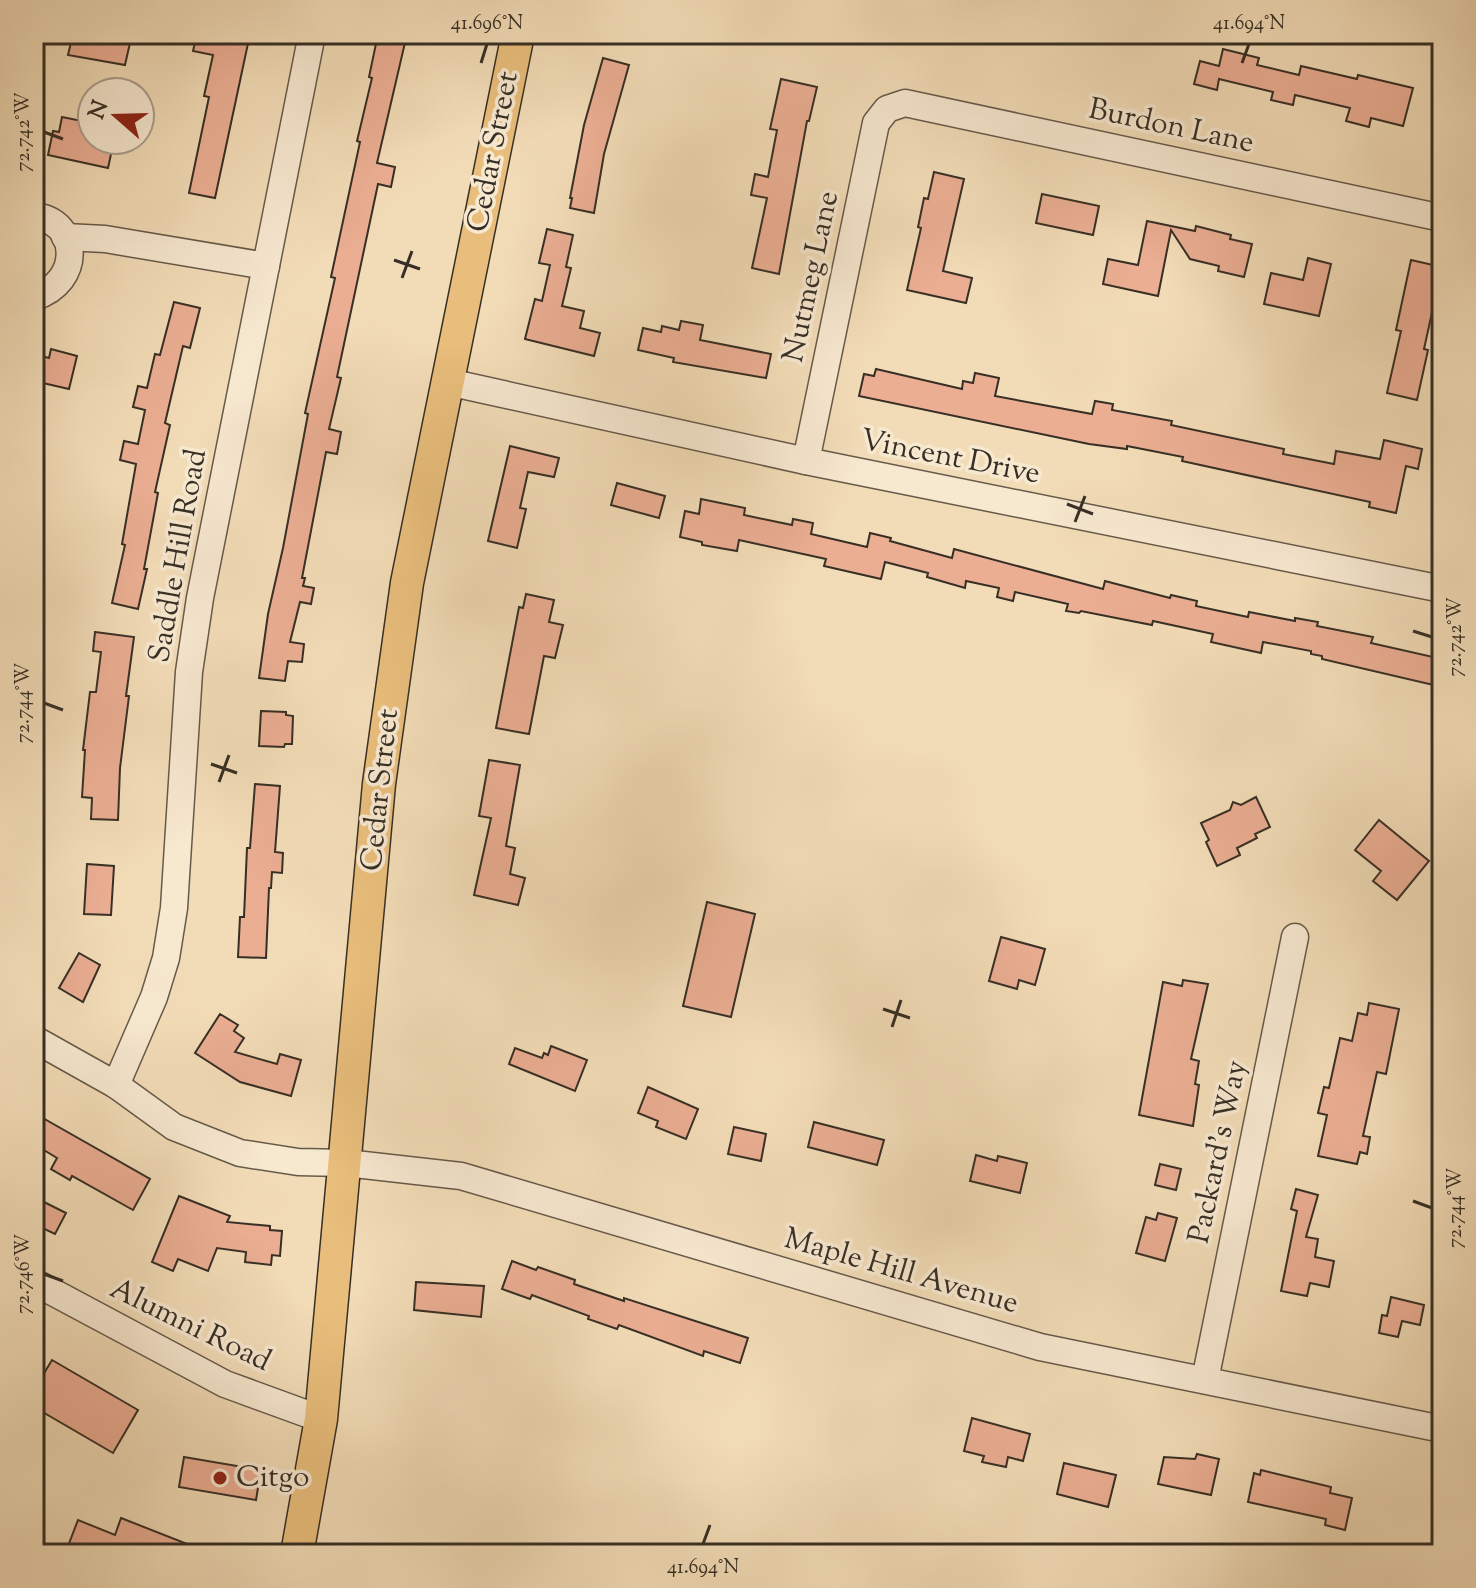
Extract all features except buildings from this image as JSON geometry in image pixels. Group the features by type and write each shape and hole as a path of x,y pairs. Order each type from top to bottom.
{"main road":[{"name":"Cedar Street","path":"297,1554 321,1419 379,784 407,583 518,34"}],"street":[{"name":"Saddle Hill Road","path":"116,1085 154,997 166,958 174,908 189,672 200,598 312,34"},
{"name":"Burdon Lane","path":"887,109 905,103 1442,218"},
{"name":"Nutmeg Lane","path":"806,461 876,123 887,109"},
{"path":"34,216 55,224 65,237 70,252 69,268 61,282 49,292 34,297"},
{"path":"65,237 105,239 266,266"},
{"name":"Vincent Drive","path":"448,382 806,461 1442,589"},
{"name":"Packard's Way","path":"1205,1380 1295,937"},
{"name":"Maple Hill Avenue","path":"34,1039 116,1085 174,1127 240,1153 298,1162 346,1163 461,1176 1040,1347 1442,1429"},
{"name":"Alumni Road","path":"34,1282 225,1384 321,1419"}],"place":[{"name":"Citgo","path":"220,1478"}]}
